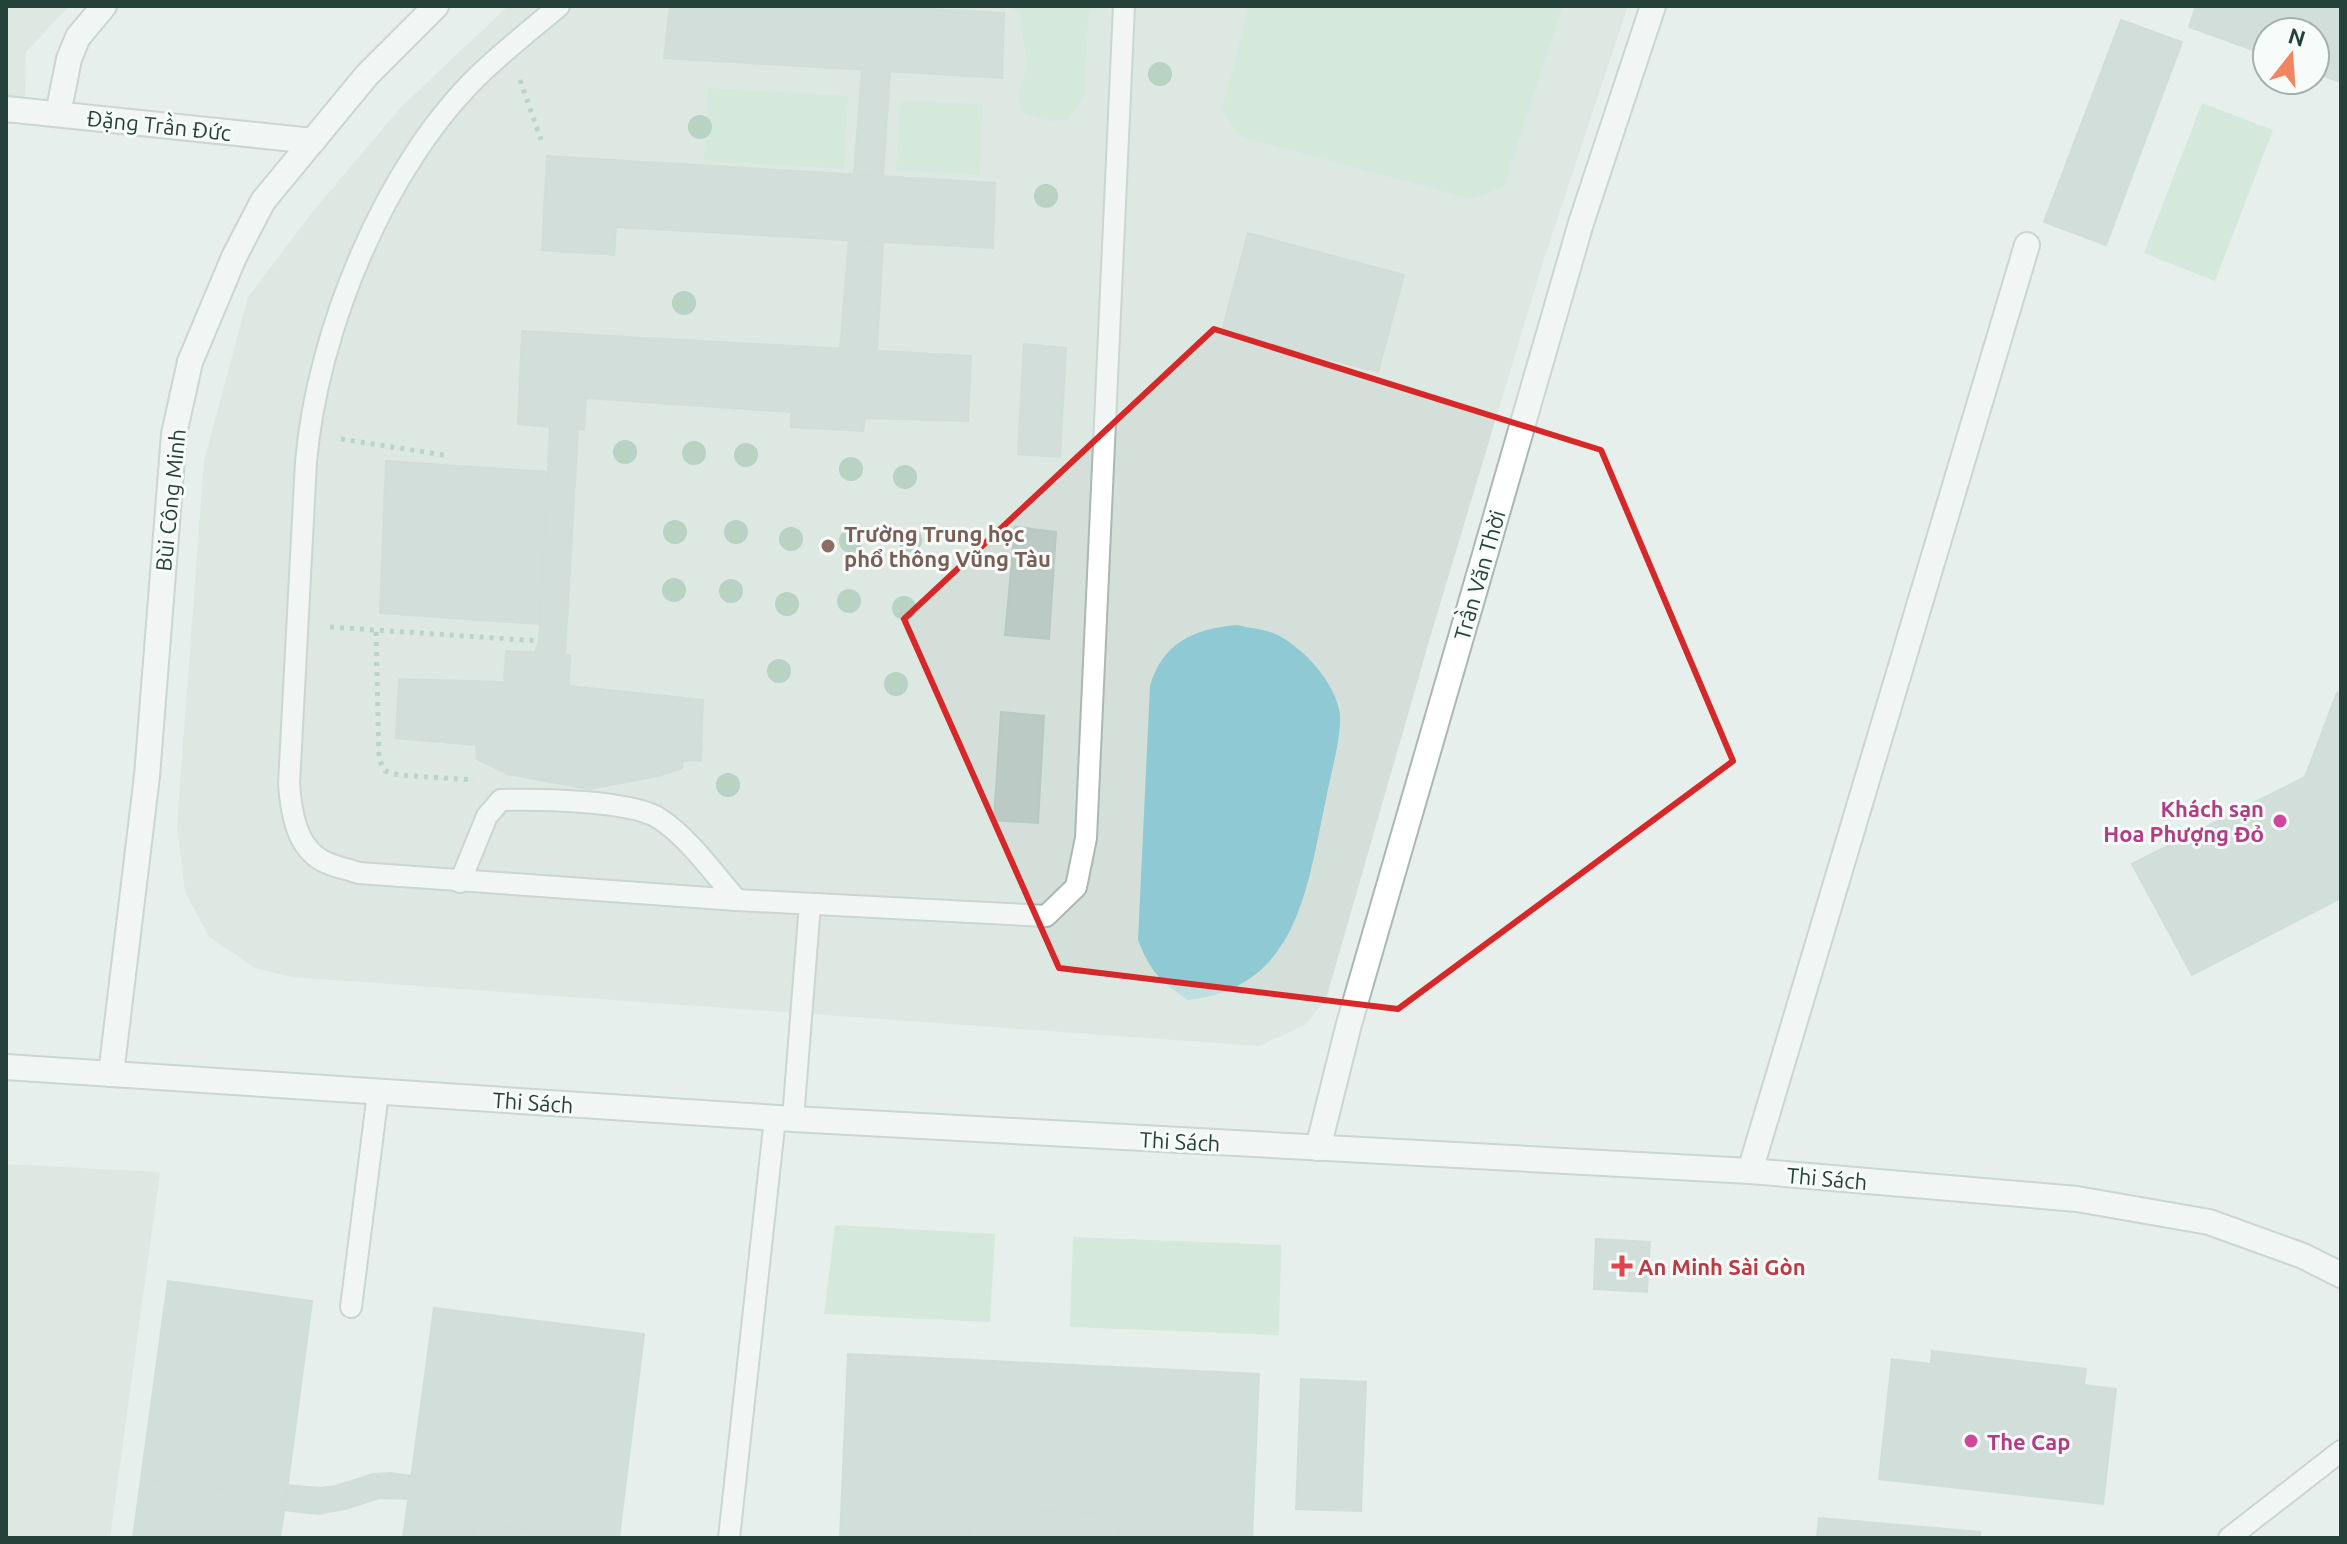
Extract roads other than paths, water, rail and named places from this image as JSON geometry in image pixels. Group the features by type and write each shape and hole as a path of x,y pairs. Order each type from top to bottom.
{"street":[{"path":"58,114 69,59 78,37 104,6"},
{"name":"Bùi Công Minh","path":"111,1074 147,776 174,434 190,362 234,257 263,201 367,75 436,6"},
{"name":"Trần Văn Thời","path":"1318,1148 1349,1024 1581,223 1653,6"},
{"name":"Đặng Trần Đức","path":"6,109 313,141"},
{"path":"1750,1171 2027,245"},
{"name":"Thi Sách","path":"6,1067 784,1118 1750,1171 2077,1199 2222,1226 2303,1256 2341,1275"}],"lane":[{"path":"559,6 480,74 454,103 405,170 340,304 324,357 309,434 289,784 291,810 299,836 320,860 359,873 737,900 1046,916 1076,887 1086,838 1124,6"},
{"path":"460,882 487,816 501,800 630,806 659,818 693,849 737,900"},
{"path":"729,1538 810,904"},
{"path":"351,1307 378,1093"},
{"path":"2229,1538 2341,1451"}],"water":[{"path":"1237,625 1283,638 1314,664 1336,698 1340,718 1338,741 1312,866 1291,928 1275,955 1253,976 1225,992 1188,1000 1157,974 1138,940 1150,686 1163,658 1182,640 1207,630"}],"place":[{"name":"Trường Trung học phổ thông Vũng Tàu","path":"828,546"},
{"name":"Khách sạn Hoa Phượng Đỏ","path":"2280,821"},
{"name":"An Minh Sài Gòn","path":"1622,1266"},
{"name":"The Cap","path":"1971,1441"}]}
